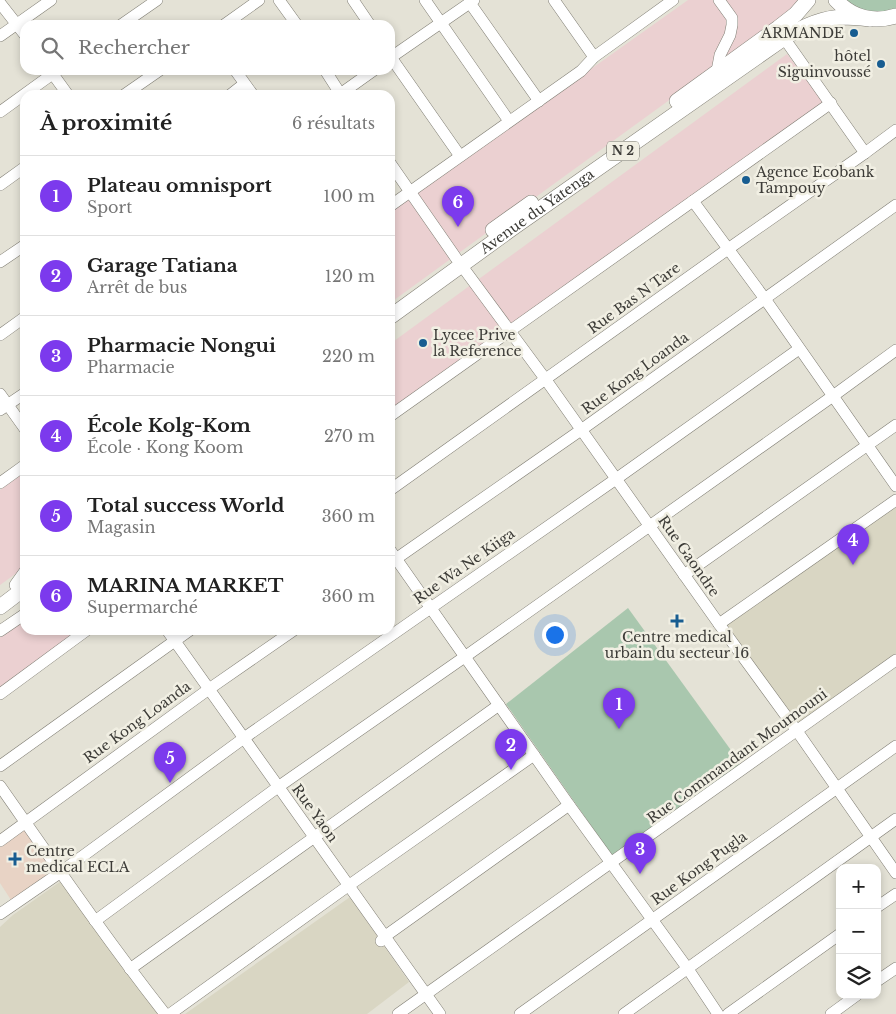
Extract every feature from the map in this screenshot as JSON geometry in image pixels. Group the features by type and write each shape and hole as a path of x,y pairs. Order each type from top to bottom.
{"main road":[{"name":"Avenue du Yatenga","path":"686,101 717,71 796,14 808,0"},
{"name":"N 2","path":"836,0 857,16 886,20"},
{"name":"Avenue du Yatenga","path":"395,313 517,213 798,29 829,19 843,17 886,20"},
{"name":"Avenue du Yatenga","path":"395,303 458,262"},
{"path":"0,596 20,584"},
{"path":"0,607 20,585"}],"street":[{"path":"23,20 51,0"},
{"path":"129,20 157,0"},
{"path":"231,20 259,0"},
{"path":"279,0 293,20"},
{"path":"353,0 367,20"},
{"path":"425,0 509,121"},
{"path":"554,0 594,57"},
{"path":"395,202 539,101 580,71 594,57 673,0"},
{"path":"717,71 720,55 730,35 732,25 732,18 719,0"},
{"path":"395,55 472,1 539,101"},
{"path":"0,3 20,28"},
{"path":"0,36 20,22"},
{"path":"784,38 865,153"},
{"path":"395,65 460,156"},
{"path":"28,90 48,75"},
{"path":"56,75 65,90"},
{"path":"131,90 153,75"},
{"path":"238,75 248,90"},
{"path":"328,75 337,90"},
{"path":"347,90 367,75"},
{"path":"236,90 244,84"},
{"path":"0,112 20,97"},
{"path":"395,412 831,103"},
{"name":"Rue Bas N Tare","path":"395,486 896,130"},
{"path":"0,185 20,170"},
{"name":"Rue Gaondre","path":"395,170 458,262 546,380 896,873"},
{"path":"693,200 896,486"},
{"name":"Rue Kong Loanda","path":"395,555 581,430 896,206"},
{"path":"0,262 20,248"},
{"path":"0,335 20,321"},
{"name":"Rue Wa Ne Kiiga","path":"395,633 800,349"},
{"path":"95,921 278,788 896,350"},
{"path":"0,394 4,408 20,425"},
{"path":"4,408 20,397"},
{"path":"684,575 896,425"},
{"path":"0,483 20,469"},
{"path":"719,624 896,500"},
{"path":"395,561 466,656 569,805 688,969 718,1014"},
{"path":"0,631 20,617"},
{"path":"0,694 80,635"},
{"name":"Rue Yaon","path":"170,635 314,837 382,939 440,1014"},
{"path":"0,766 183,635"},
{"name":"Rue Kong Loanda","path":"0,841 208,689 287,635"},
{"name":"Rue Wa Ne Kiiga","path":"0,914 244,738 392,635"},
{"name":"Rue Commandant Moumouni","path":"398,1014 896,660"},
{"path":"130,969 499,705"},
{"name":"Rue Kong Pugla","path":"520,1014 896,746"},
{"path":"170,1014 534,755"},
{"path":"0,786 95,921 165,1014"},
{"path":"382,939 569,805"},
{"path":"624,1014 896,819"},
{"path":"881,904 896,894"},
{"path":"728,1014 836,937"},
{"path":"881,978 896,968"},
{"path":"831,1014 852,999"}],"shaded area":[{"path":"688,0 800,0 781,19 395,299 395,208"},
{"path":"787,54 824,102 395,410 395,340"},
{"path":"20,476 20,571 0,585 0,490"},
{"path":"896,504 896,656 797,727 725,626"},
{"path":"20,614 20,635 81,635 0,693 0,628"},
{"path":"26,827 52,865 53,871 11,900 0,883 0,846"},
{"path":"61,881 160,1014 0,1014 0,927 13,915"},
{"path":"350,897 409,982 367,1014 185,1014"}],"green space":[{"path":"844,0 896,0 896,10 889,12 863,12"},
{"path":"628,608 733,753 741,767 613,857 506,704"}],"place":[{"name":"ARMANDE","path":"854,33"},
{"name":"hôtel Siguinvoussé","path":"881,64"},
{"name":"Agence Ecobank Tampouy","path":"746,180"},
{"name":"MARINA MARKET","path":"458,227"},
{"name":"Lycee Prive la Reference","path":"423,343"},
{"name":"École Kolg-Kom","path":"853,565"},
{"name":"Centre medical urbain du secteur 16","path":"677,621"},
{"name":"Plateau omnisport","path":"619,729"},
{"name":"Garage Tatiana","path":"511,770"},
{"name":"Total success World","path":"170,783"},
{"name":"Centre medical ECLA","path":"15,859"},
{"name":"Pharmacie Nongui","path":"640,874"}]}
